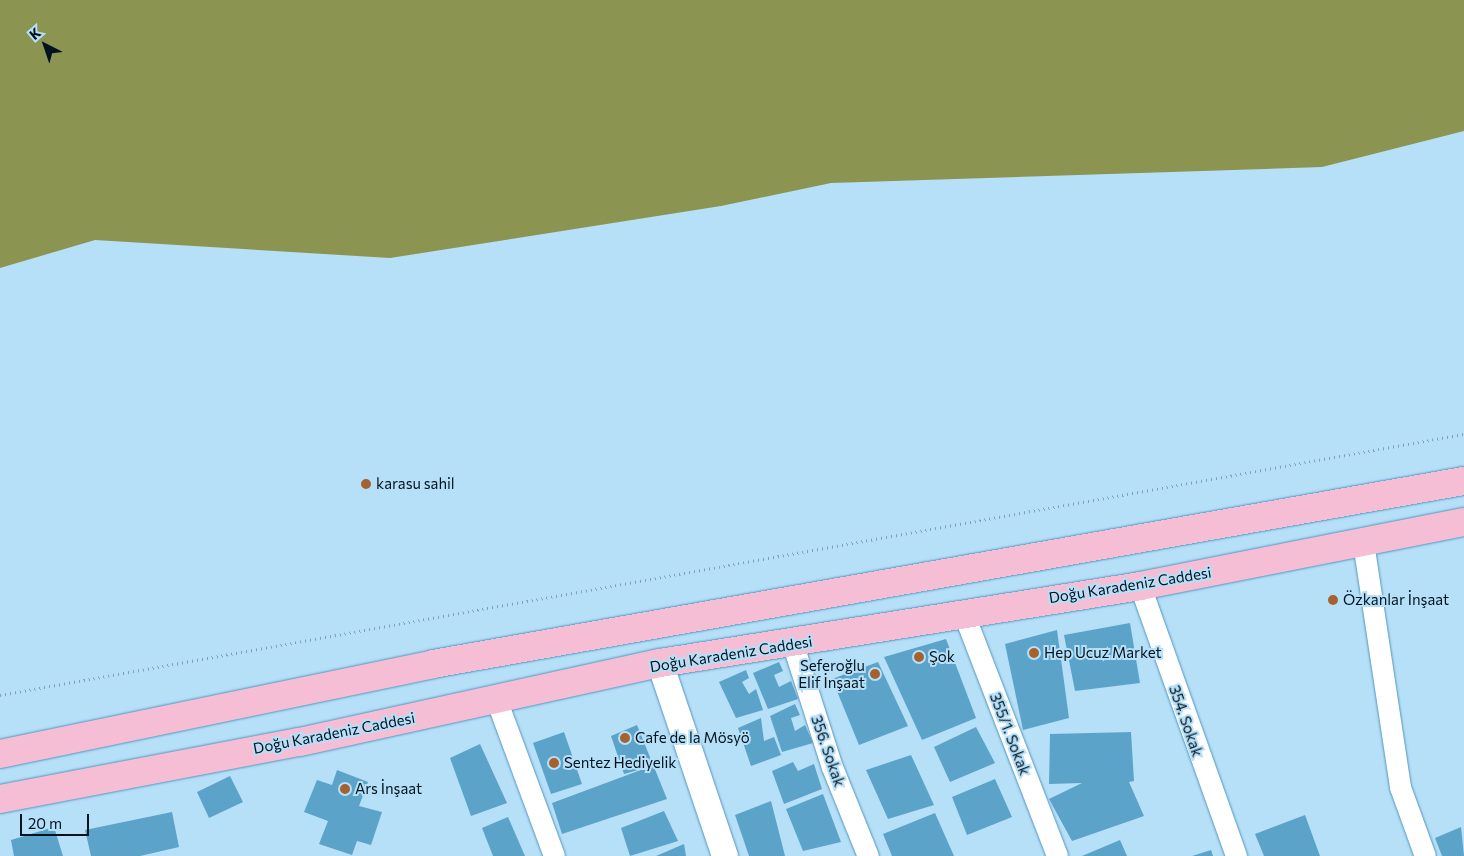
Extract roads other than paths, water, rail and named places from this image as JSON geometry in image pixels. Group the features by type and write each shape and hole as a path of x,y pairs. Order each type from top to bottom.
{"main road":[{"path":"0,754 433,664 1464,481"},
{"name":"Doğu Karadeniz Caddesi","path":"0,799 300,742 660,663 792,645 963,612 1140,586 1464,522"}],"street":[{"path":"1363,542 1400,787 1425,856"},
{"name":"354. Sokak","path":"1140,586 1236,856"},
{"name":"355/1. Sokak","path":"963,612 1057,856"},
{"name":"356. Sokak","path":"792,645 832,767 868,856"},
{"path":"660,663 725,856"},
{"path":"496,699 554,856"}],"place":[{"name":"karasu sahil","path":"366,484"},
{"name":"Özkanlar İnşaat","path":"1333,600"},
{"name":"Hep Ucuz Market","path":"1034,653"},
{"name":"Şok","path":"919,657"},
{"name":"Seferoğlu Elif İnşaat","path":"875,674"},
{"name":"Cafe de la Mösyö","path":"625,738"},
{"name":"Sentez Hediyelik","path":"554,763"},
{"name":"Ars İnşaat","path":"345,789"}]}
